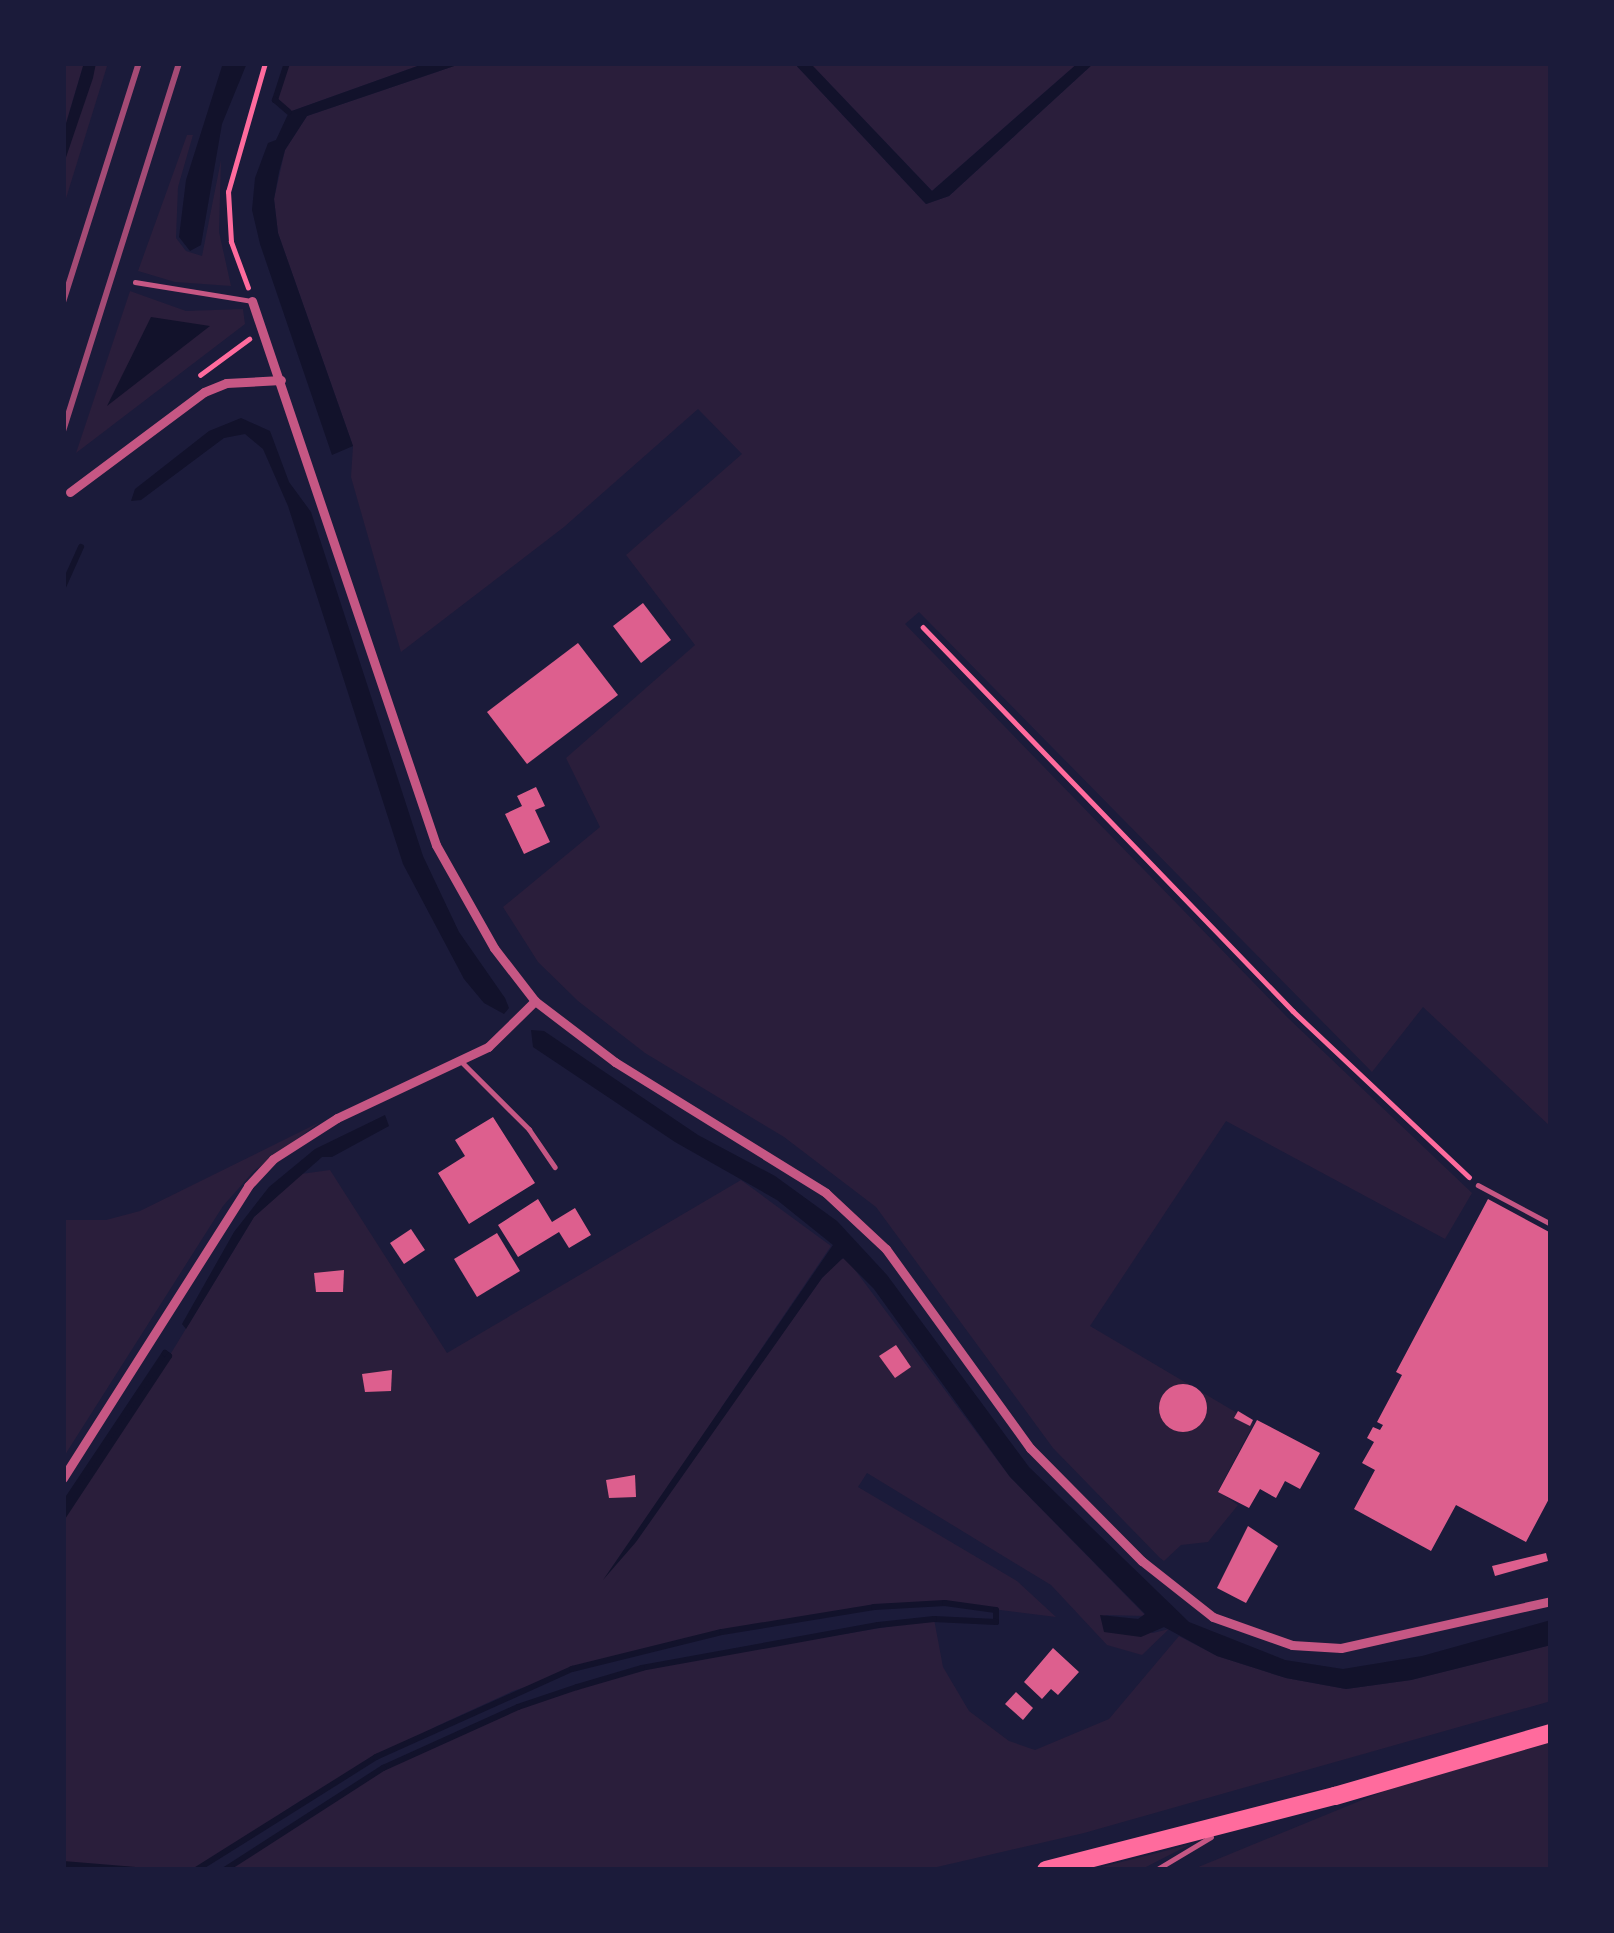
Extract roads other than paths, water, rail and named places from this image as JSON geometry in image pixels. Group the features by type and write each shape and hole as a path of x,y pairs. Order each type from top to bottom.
{"highway":[{"path":"1046,1870 1551,1733"}],"street":[{"path":"252,301 436,845 494,948 535,1001 615,1062 826,1193 886,1249 1030,1448 1142,1561 1213,1617 1292,1645 1341,1648 1551,1601"},
{"path":"70,492 204,392 226,382 281,380"},
{"path":"63,1478 248,1186 302,1137 460,1060 509,1030 535,1001"}],"lane":[{"path":"135,282 252,301"},
{"path":"460,1060 529,1130 555,1167"},
{"path":"1478,1185 1551,1224"},
{"path":"1156,1870 1236,1821"}],"waterway":[{"path":"287,63 275,100 289,112"},
{"path":"63,587 81,547"},
{"path":"63,1506 165,1353 169,1356 63,1517"},
{"path":"196,1870 376,1757 572,1669 722,1632 874,1607 945,1603 996,1610 996,1622 934,1619 878,1625 642,1668 577,1687 518,1707 383,1768 225,1870"},
{"path":"63,1864 136,1870"}],"railway":[{"path":"63,302 139,63"},
{"path":"63,431 179,63"}]}
